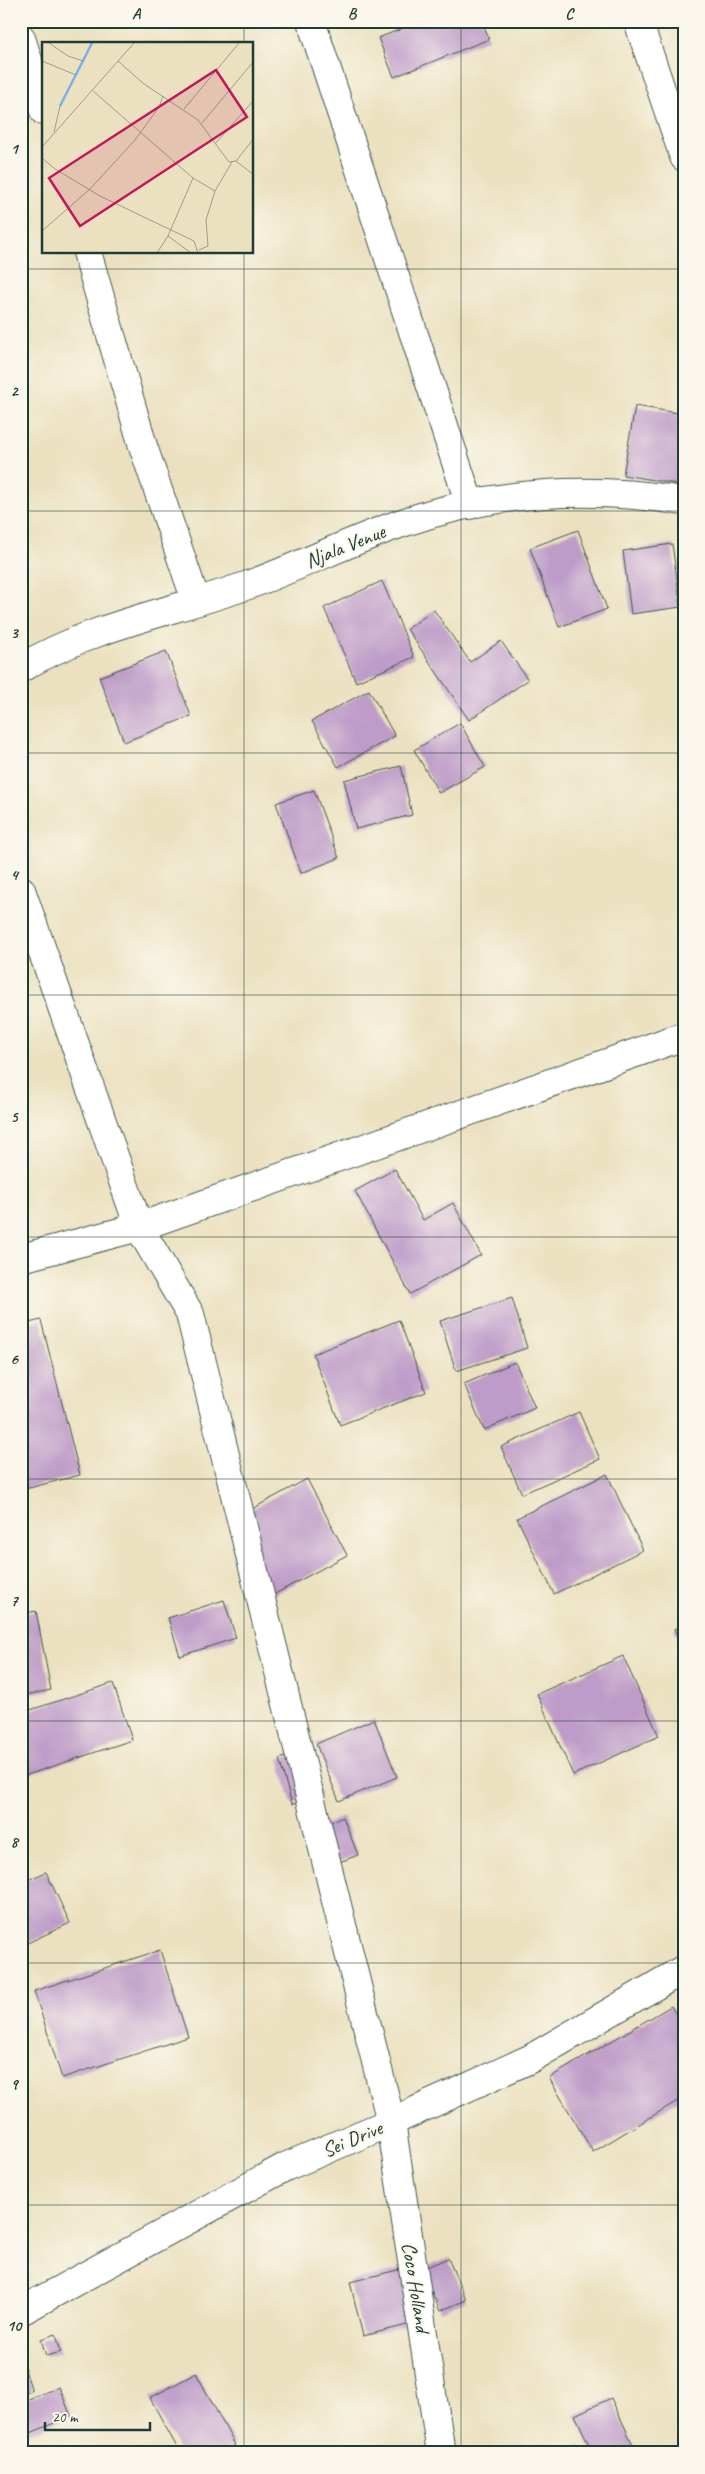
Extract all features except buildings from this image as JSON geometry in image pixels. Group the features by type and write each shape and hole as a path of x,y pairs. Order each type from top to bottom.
{"street":[{"path":"311,21 470,505"},
{"path":"638,21 684,157"},
{"path":"21,38 42,105"},
{"path":"88,254 143,446 196,601"},
{"name":"Njala Venue","path":"21,668 39,657 117,624 250,584 405,522 470,505 504,497 578,491 684,501"},
{"name":"Coco Holland","path":"21,890 139,1227 190,1314 391,2122 441,2453"},
{"path":"21,1258 139,1227 684,1036"},
{"name":"Sei Drive","path":"21,2311 285,2166 391,2122 530,2059 684,1969"}]}
